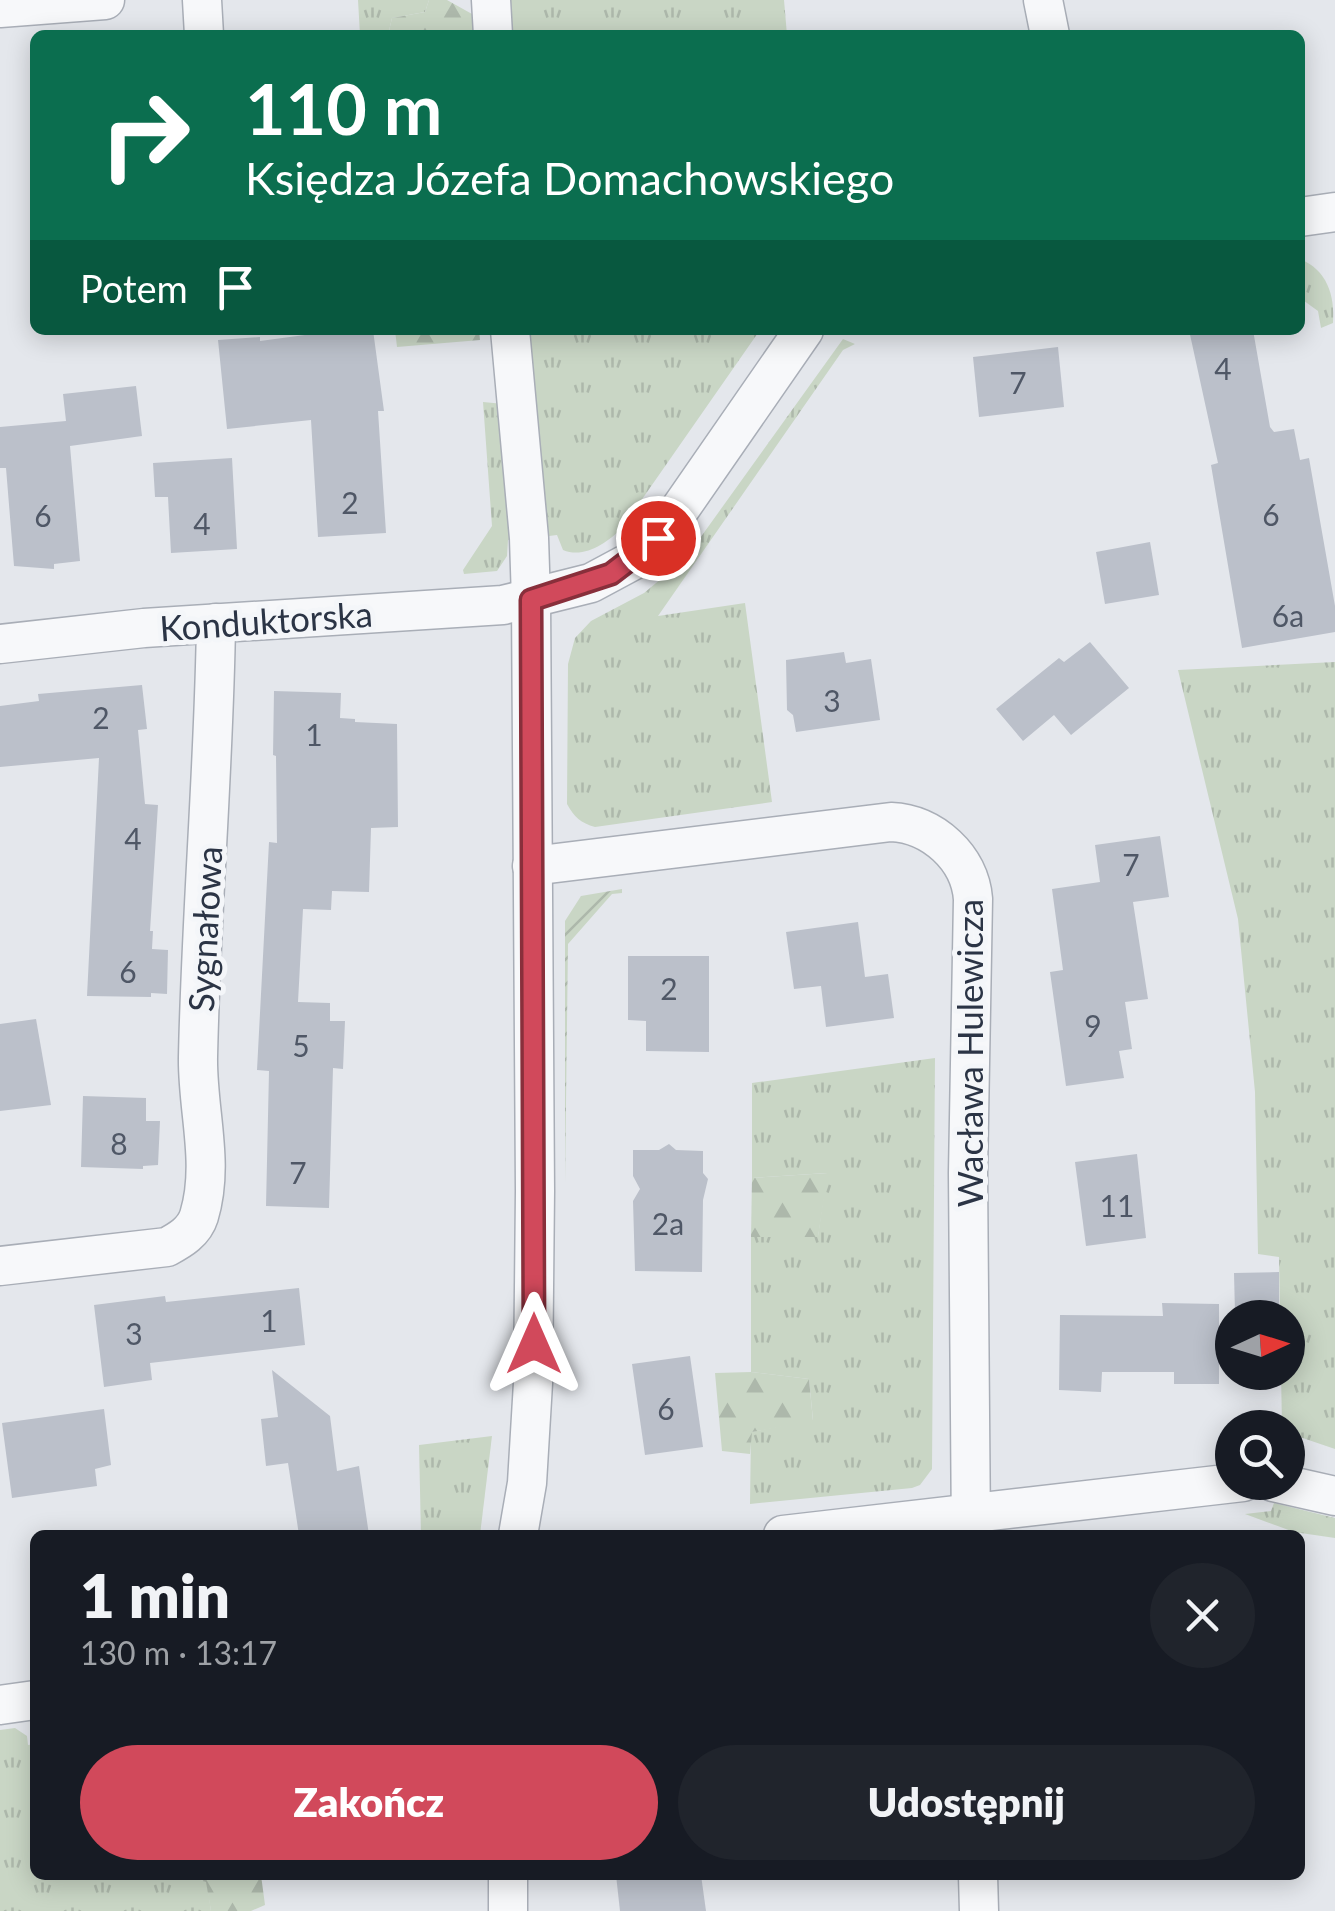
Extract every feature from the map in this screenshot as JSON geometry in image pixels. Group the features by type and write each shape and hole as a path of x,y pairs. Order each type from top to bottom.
{"street":[{"path":"0,8 105,0"},
{"path":"202,0 204,30"},
{"path":"491,0 493,30"},
{"path":"1043,0 1049,30"},
{"path":"1305,216 1335,212"},
{"path":"510,335 531,600 533,1383 527,1483 519,1530"},
{"name":"Konduktorska","path":"0,644 216,623 470,608 531,600 611,574 653,544 800,335"},
{"name":"Sygnałowa","path":"0,1266 167,1246 198,1222 205,1172 206,1137 198,1063 216,623"},
{"name":"Wacława Hulewicza","path":"532,866 884,822 900,822 921,830 946,846 964,865 972,899 968,1173 971,1523"},
{"path":"861,1530 971,1523 1215,1486"},
{"path":"1305,1489 1335,1496"},
{"path":"0,1705 30,1701"},
{"path":"508,1880 508,1911"},
{"path":"978,1880 979,1911"}],"green space":[{"path":"358,0 429,0 425,12 392,18 389,30 360,30"},
{"path":"429,0 447,0 472,14 477,30 389,30 392,18 425,12"},
{"path":"503,0 784,0 787,30 504,30"},
{"path":"1305,262 1323,277 1331,293 1333,323 1321,328 1318,311 1305,302"},
{"path":"396,335 480,335 480,340 397,347"},
{"path":"522,335 757,335 622,528 602,544 579,552 563,550 557,535 541,537"},
{"path":"843,339 855,344 843,350 658,616 745,603 772,802 595,827 586,824 567,804 568,664 575,638 591,621 644,593 685,559"},
{"path":"483,402 504,404 518,539 508,540 507,556 497,571 464,574 492,526"},
{"path":"1335,662 1335,1449 1305,1439 1305,1410 1282,1410 1281,1390 1305,1390 1305,1300 1280,1300 1279,1257 1258,1254 1255,1092 1238,919 1178,670"},
{"path":"622,889 622,893 612,894 568,944 565,1183 565,921 581,896"},
{"path":"935,1058 932,1469 920,1485 912,1488 750,1504 751,1432 813,1420 809,1379 751,1372 751,1237 818,1236 827,1173 752,1178 752,1083"},
{"path":"828,1173 818,1237 751,1237 752,1178"},
{"path":"751,1372 809,1379 813,1421 752,1432 750,1454 722,1451 715,1373"},
{"path":"492,1436 481,1530 421,1530 419,1445"},
{"path":"1274,1503 1335,1518 1335,1538 1289,1530 1245,1514 1271,1511"},
{"path":"15,1728 27,1736 30,1745 30,1880 200,1880 207,1882 211,1911 0,1911 0,1730"},
{"path":"200,1880 262,1880 265,1905 251,1911 211,1911 206,1882"}],"building":[{"path":"305,335 374,335 384,411 378,411 386,533 318,537 311,420 227,429 218,340 260,337 260,341"},
{"path":"1190,335 1254,335 1270,427 1274,432 1294,429 1300,460 1309,458 1335,606 1335,632 1242,648 1211,465 1218,463"},
{"path":"1058,347 1064,407 979,417 973,357"},
{"path":"136,386 142,436 70,446 80,561 54,564 54,569 14,566 6,468 0,468 0,427 66,421 63,394"},
{"path":"232,458 237,549 171,553 168,497 155,497 153,463"},
{"path":"1150,542 1159,595 1105,604 1096,552"},
{"path":"1090,642 1129,688 1071,735 1054,715 1023,741 996,709 1059,658 1064,662"},
{"path":"844,652 846,663 871,659 880,720 796,732 793,715 787,710 786,660"},
{"path":"142,685 147,729 138,730 145,804 158,805 150,931 152,949 168,950 167,994 87,996 99,758 0,767 0,706 39,701 38,694"},
{"path":"274,691 341,693 340,718 397,724 398,827 371,828 369,892 332,891 331,910 303,909 298,1002 330,1003 330,1021 345,1021 343,1069 333,1068 329,1208 266,1206 269,1071 257,1070 269,842 277,843"},
{"path":"1160,836 1169,897 1133,902 1148,999 1125,1002 1132,1049 1119,1051 1124,1078 1066,1086 1050,972 1063,970 1052,889 1100,882 1095,845"},
{"path":"858,922 865,977 888,974 894,1018 826,1027 821,986 794,989 786,932"},
{"path":"628,956 709,956 709,1052 646,1051 646,1021 628,1020"},
{"path":"36,1019 51,1105 0,1111 0,1024"},
{"path":"83,1096 146,1098 146,1121 160,1121 158,1165 143,1169 81,1167"},
{"path":"669,1144 676,1150 703,1151 703,1173 708,1179 703,1200 702,1272 635,1271 633,1201 640,1189 633,1176 633,1150 659,1150"},
{"path":"1137,1154 1146,1238 1086,1246 1075,1162"},
{"path":"1279,1272 1279,1300 1235,1300 1234,1273"},
{"path":"299,1288 305,1345 150,1363 152,1380 104,1387 94,1305 165,1296 166,1302"},
{"path":"1162,1303 1215,1304 1215,1384 1174,1384 1174,1372 1102,1372 1101,1392 1059,1390 1060,1315 1163,1316"},
{"path":"690,1356 703,1447 645,1455 632,1364"},
{"path":"272,1370 330,1416 337,1471 359,1466 368,1530 298,1530 288,1463 266,1466 261,1419 278,1417"},
{"path":"104,1409 111,1465 95,1469 97,1486 12,1498 2,1423"},
{"path":"617,1880 702,1880 706,1911 620,1911"}],"route":[{"path":"534,1344 531,600 572,590 611,574 658,538"}]}
